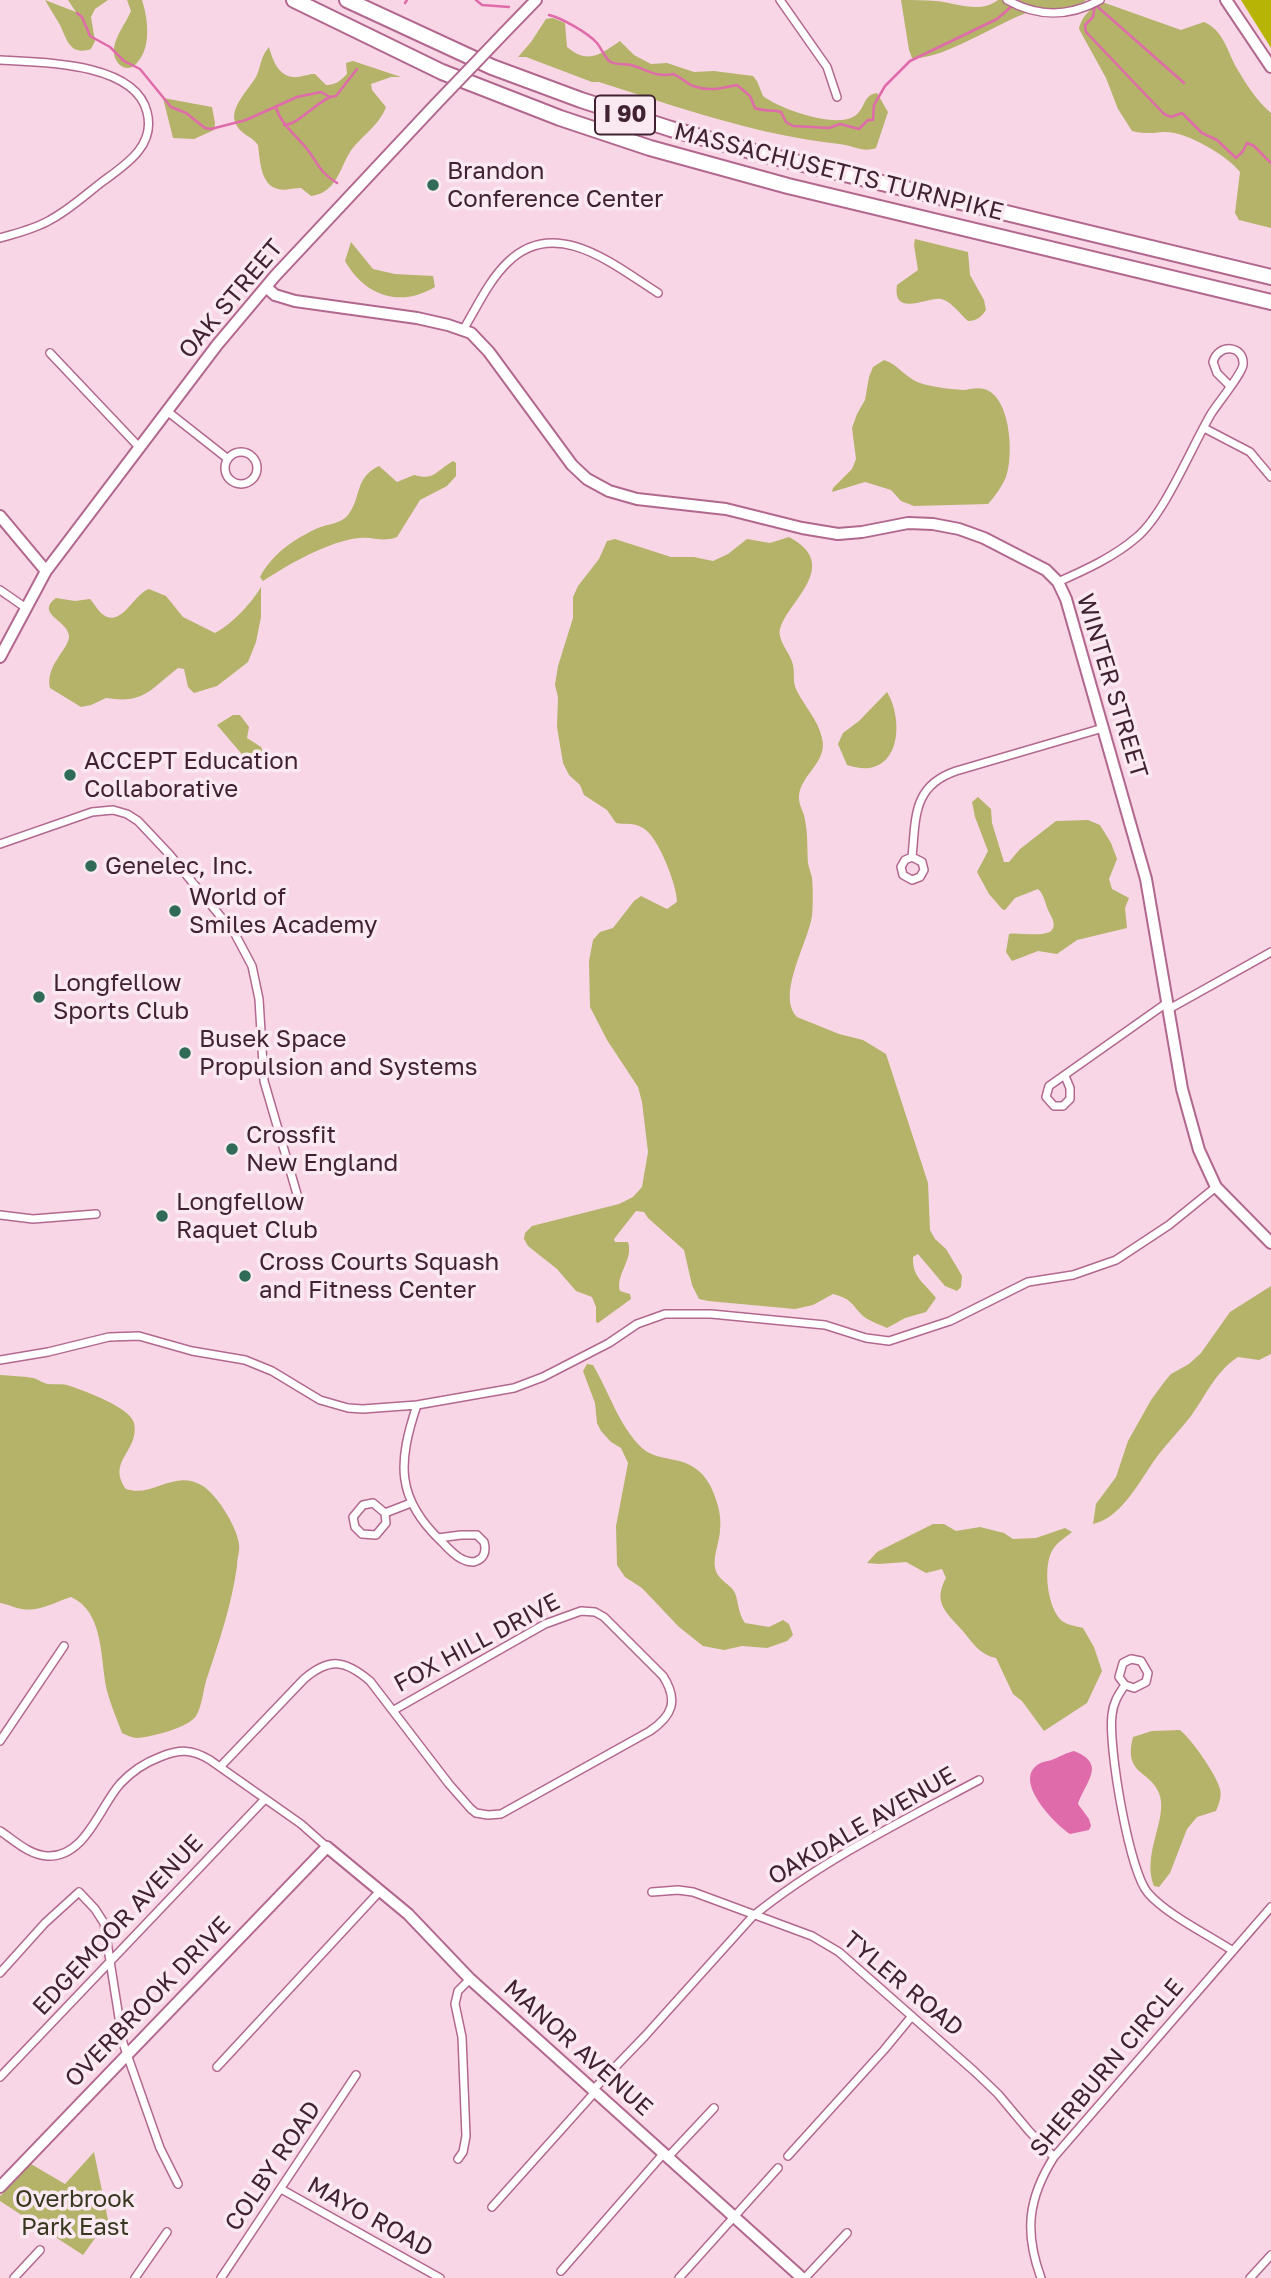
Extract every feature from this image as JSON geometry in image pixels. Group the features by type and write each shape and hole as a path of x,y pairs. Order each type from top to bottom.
{"highway":[{"name":"MASSACHUSETTS TURNPIKE","path":"294,0 471,84 560,118 660,151 788,186 1271,302"},
{"name":"MASSACHUSETTS TURNPIKE","path":"347,0 492,67 671,129 752,152 1271,277"}],"street":[{"name":"OAK STREET","path":"0,657 46,571 139,447 266,287 536,0"},
{"path":"780,0 827,67 837,97"},
{"path":"1007,0 1035,12 1064,12 1087,7 1100,0"},
{"path":"1226,0 1271,67"},
{"path":"0,60 71,65 122,82 145,104 149,125 143,146 122,167 50,221 0,238"},
{"path":"463,330 507,262 516,254 539,244 563,243 588,249 658,293"},
{"name":"WINTER STREET","path":"266,287 280,297 416,318 463,330 478,338 572,465 587,479 609,491 637,499 726,509 838,534 862,533 908,523 952,527 985,538 1046,570 1058,582 1066,599 1146,879 1189,1118 1204,1164 1216,1186 1271,1243"},
{"path":"1058,582 1112,555 1147,527 1203,428 1241,371 1243,362 1235,350 1226,348 1218,351 1213,362 1217,373 1230,386"},
{"path":"50,353 139,447"},
{"path":"167,411 228,458"},
{"path":"1203,428 1250,452 1271,477"},
{"path":"241,452 251,455 257,469 252,480 240,484 230,479 226,468 228,458 241,452"},
{"path":"0,516 46,571"},
{"path":"0,590 26,608"},
{"path":"912,858 920,798 939,778 1103,728"},
{"path":"0,844 92,812 113,810 127,814 142,824 177,863 235,934 252,966 260,999 264,1081 299,1201"},
{"path":"1065,1076 1169,1005 1271,952"},
{"path":"0,1360 41,1354 109,1337 139,1336 192,1351 233,1357 256,1364 320,1400 333,1405 363,1409 416,1405 528,1384 609,1343 637,1324 665,1314 711,1314 825,1325 877,1341 902,1339 950,1321 1028,1282 1073,1275 1116,1260 1162,1230 1216,1186"},
{"path":"0,1215 33,1219 96,1214"},
{"path":"416,1405 403,1455 405,1480 417,1516 438,1538 456,1555 468,1562 477,1561 485,1552 484,1542 477,1535 438,1538"},
{"path":"373,1503 385,1513 386,1523 376,1535 366,1536 355,1527 353,1517 363,1505 373,1503"},
{"path":"385,1513 411,1503"},
{"name":"FOX HILL DRIVE","path":"220,1768 304,1679 327,1664 340,1664 355,1668 370,1681 471,1809 488,1815 501,1814 650,1731 669,1715 672,1699 663,1676 615,1626 595,1612 581,1611 545,1624 394,1710"},
{"path":"0,1741 64,1646"},
{"path":"1131,1659 1141,1661 1148,1673 1146,1682 1134,1688 1125,1685 1119,1677 1120,1667 1131,1659"},
{"path":"1125,1685 1112,1714 1112,1741 1123,1810 1140,1881 1160,1905 1233,1951"},
{"path":"0,1831 35,1853 57,1856 66,1853 81,1841 120,1784 143,1765 183,1750 202,1755 301,1824 327,1847"},
{"name":"OAKDALE AVENUE","path":"492,2207 753,1916 773,1900 874,1836 979,1780"},
{"name":"EDGEMOOR AVENUE","path":"0,2077 265,1799"},
{"name":"MANOR AVENUE","path":"327,1847 408,1914 470,1979 804,2278"},
{"name":"OVERBROOK DRIVE","path":"0,2188 327,1847"},
{"path":"217,2067 380,1891"},
{"path":"0,1973 45,1923 79,1892 95,1909 104,1923 121,2034 127,2054 160,2148 178,2184"},
{"name":"TYLER ROAD","path":"652,1892 693,1892 812,1936 832,1948 912,2015 998,2094 1054,2157"},
{"name":"SHERBURN CIRCLE","path":"1041,2278 1032,2245 1031,2213 1038,2186 1054,2157 1271,1907"},
{"path":"458,2159 463,2152 466,2136 462,2037 455,2004 458,1991 470,1979"},
{"path":"788,2156 912,2015"},
{"name":"COLBY ROAD","path":"221,2278 356,2075"},
{"path":"561,2271 666,2155 714,2108"},
{"path":"679,2278 778,2168"},
{"name":"MAYO ROAD","path":"281,2189 440,2278"},
{"path":"135,2278 167,2232"},
{"path":"804,2278 847,2233"},
{"path":"13,2278 40,2249"},
{"path":"1250,2278 1271,2255"}],"green space":[{"path":"45,0 76,12 68,0 108,0 95,9 91,17 95,41 91,49 78,50 70,45"},
{"path":"127,0 142,0 147,42 136,64 125,68 119,64 114,47 131,11"},
{"path":"901,0 936,1 976,7 998,0 1086,0 1074,7 1029,12 939,53 912,58"},
{"path":"1105,3 1181,30 1204,22 1220,35 1248,86 1271,113 1271,228 1239,220 1235,213 1240,172 1216,152 1195,140 1173,133 1132,131 1118,109 1106,78 1079,29 1088,12"},
{"path":"553,18 565,23 567,47 581,55 594,56 620,41 634,55 651,64 667,63 694,72 714,71 753,76 763,96 782,107 809,116 848,119 859,112 869,96 877,93 888,112 876,148 862,149 747,127 592,82 526,57 518,57 546,19"},
{"path":"269,47 275,64 286,75 298,77 315,74 326,85 342,79 347,74 346,63 353,61 401,77 391,77 371,84 372,90 386,107 383,114 350,152 331,186 317,195 311,196 301,188 283,190 272,187 262,171 258,145 240,130 235,122 235,110 256,77"},
{"path":"163,98 212,107 214,130 194,139 173,138"},
{"path":"915,239 968,252 970,275 984,300 986,310 980,317 968,321 952,305 941,299 912,304 900,301 897,285 918,270"},
{"path":"351,242 373,269 395,274 433,276 435,287 409,297 384,295 373,290 353,273 345,261"},
{"path":"884,360 920,383 958,390 984,389 993,394 1000,403 1008,428 1010,455 1006,477 988,504 914,506 901,501 891,490 865,482 832,492 852,469 856,459 852,428 865,400 873,367"},
{"path":"453,461 456,463 456,476 447,486 420,500 397,537 347,540 322,548 263,581 260,577 277,554 292,542 345,518 362,482 379,466 397,482 414,475 431,476"},
{"path":"789,537 805,549 812,562 811,575 781,625 780,636 792,661 795,688 818,725 823,746 818,761 801,787 799,795 806,825 813,907 791,982 791,1007 797,1017 839,1034 863,1040 886,1054 928,1183 930,1230 946,1249 962,1276 961,1287 957,1291 945,1286 918,1254 913,1257 915,1270 936,1298 926,1312 905,1318 887,1328 863,1316 847,1299 833,1294 813,1305 795,1309 699,1299 692,1285 684,1250 644,1212 636,1211 614,1239 615,1242 628,1242 629,1255 619,1285 620,1291 630,1294 631,1299 598,1323 592,1297 576,1291 557,1269 528,1246 524,1239 525,1233 532,1226 619,1204 633,1197 642,1187 648,1152 642,1102 638,1087 607,1040 590,1007 589,961 593,940 600,932 613,928 641,896 667,909 677,902 666,862 649,833 636,825 616,823 607,810 584,795 580,785 569,775 563,763 557,727 558,697 555,685 573,618 573,597 599,559 607,541 615,539 671,557 694,557 713,561 728,554 747,539 770,543"},
{"path":"261,587 261,617 256,642 248,662 217,686 194,693 188,687 184,669 178,668 146,694 130,699 106,698 81,707 50,688 51,673 69,637 68,631 49,609 56,598 75,601 90,599 100,612 114,618 149,589 166,596 183,617 215,633 241,613"},
{"path":"887,692 895,712 896,736 893,748 880,764 869,768 847,765 838,744 843,733 859,721"},
{"path":"233,715 240,715 249,727 247,738 261,747 264,755 262,761 256,765 246,759 217,725"},
{"path":"978,797 991,809 992,823 1004,862 1009,862 1020,849 1056,821 1088,820 1100,825 1117,859 1109,879 1112,889 1129,898 1125,908 1127,928 1077,940 1057,954 1038,951 1012,961 1006,952 1009,934 1048,933 1054,923 1038,889 1015,898 1005,910 989,894 977,872 988,851 972,802"},
{"path":"1271,1286 1271,1354 1259,1360 1238,1357 1223,1369 1123,1505 1104,1520 1093,1524 1096,1504 1116,1477 1128,1441 1165,1381 1201,1353 1230,1312"},
{"path":"587,1364 593,1365 621,1419 642,1448 649,1453 694,1467 710,1485 720,1513 715,1568 721,1579 735,1593 745,1623 769,1627 783,1620 789,1624 793,1635 787,1641 767,1648 742,1646 724,1650 703,1646 679,1627 642,1588 625,1577 617,1565 616,1526 628,1463 621,1448 611,1442 597,1423 595,1403 583,1371"},
{"path":"0,1375 29,1377 48,1384 67,1385 116,1406 131,1417 134,1423 135,1433 120,1471 126,1489 145,1490 173,1481 193,1481 208,1490 230,1521 239,1547 232,1594 200,1707 196,1716 185,1724 169,1731 137,1738 122,1733 107,1691 95,1625 82,1604 71,1597 28,1610 0,1603"},
{"path":"933,1524 944,1524 956,1531 980,1527 1004,1533 1013,1539 1036,1538 1065,1528 1072,1532 1052,1551 1047,1577 1050,1597 1057,1615 1064,1622 1083,1628 1094,1647 1102,1671 1087,1703 1044,1731 1022,1701 1013,1694 996,1658 977,1647 943,1607 940,1594 946,1578 942,1569 926,1573 906,1562 867,1563 877,1552"},
{"path":"1180,1730 1209,1766 1221,1792 1216,1811 1197,1817 1187,1829 1170,1873 1159,1887 1154,1886 1151,1861 1161,1814 1159,1793 1134,1765 1131,1749 1133,1737 1152,1731"},
{"name":"Overbrook Park East","path":"94,2152 108,2220 83,2255 0,2201 0,2196 31,2164 65,2184"}],"shaded area":[{"path":"1241,0 1271,0 1271,48"},
{"path":"1074,1751 1084,1756 1092,1767 1089,1781 1078,1804 1091,1826 1089,1830 1070,1834 1040,1804 1034,1794 1030,1776 1039,1764"}],"waterway":[{"path":"476,0 482,5 509,7"},
{"path":"549,15 588,35 612,63 631,65 656,74 673,74 699,88 715,89 737,85 750,96 755,108 781,112 786,122 793,126 829,128 840,124 859,129 868,120 873,120 874,105 885,86 910,61 997,19 1019,0"},
{"path":"1090,0 1184,83"},
{"path":"1095,4 1093,17 1085,25 1086,32 1164,114 1171,117 1182,113 1202,133 1217,140 1236,158 1247,143 1254,146 1271,163"},
{"path":"77,13 82,17 90,36 110,47 124,61 140,69 171,107 186,113 205,128 211,129 246,120 297,97 321,92 330,97 336,96 357,69"},
{"path":"284,125 295,122 330,97"},
{"path":"276,108 322,171 337,183"}],"place":[{"name":"Brandon Conference Center","path":"433,185"},
{"name":"ACCEPT Education Collaborative","path":"70,775"},
{"name":"Genelec, Inc.","path":"91,866"},
{"name":"World of Smiles Academy","path":"175,911"},
{"name":"Longfellow Sports Club","path":"39,997"},
{"name":"Busek Space Propulsion and Systems","path":"185,1053"},
{"name":"Crossfit New England","path":"232,1149"},
{"name":"Longfellow Raquet Club","path":"162,1216"},
{"name":"Cross Courts Squash and Fitness Center","path":"245,1276"}]}
